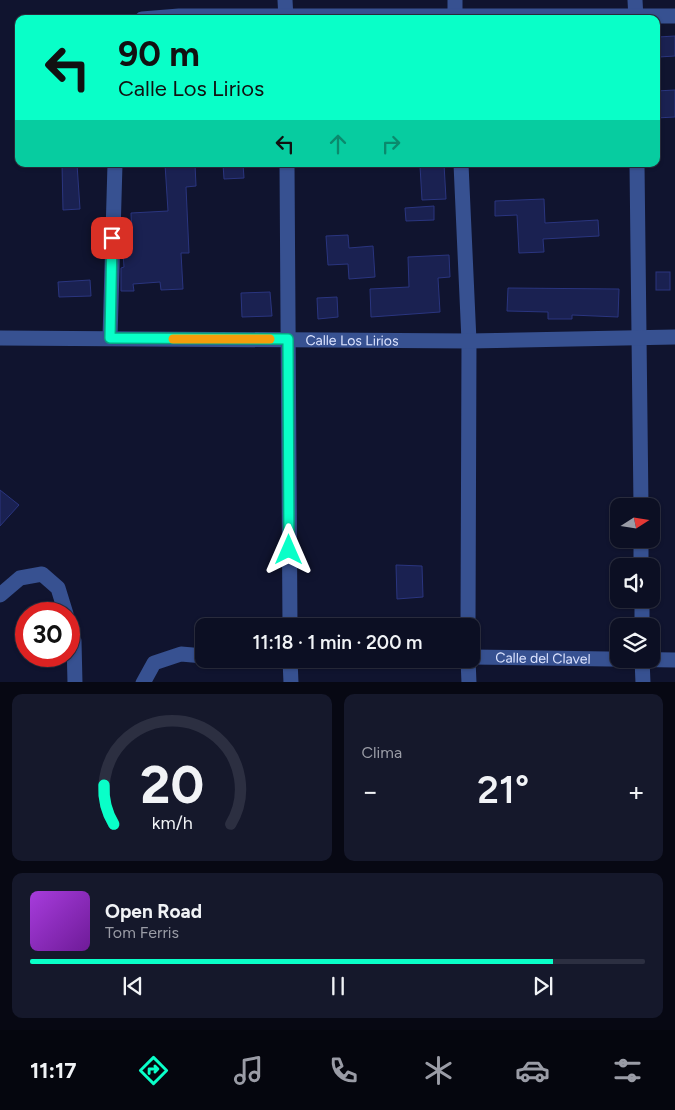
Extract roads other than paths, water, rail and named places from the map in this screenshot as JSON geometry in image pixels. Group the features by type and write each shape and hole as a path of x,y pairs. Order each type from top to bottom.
{"street":[{"path":"285,0 286,15"},
{"path":"455,0 455,15"},
{"path":"635,0 636,15"},
{"path":"660,16 675,16"},
{"path":"110,338 115,167"},
{"path":"287,167 290,618"},
{"path":"461,167 469,341 468,618"},
{"path":"637,167 641,498"},
{"name":"Calle Los Lirios","path":"0,338 469,341 675,338"},
{"path":"0,595 20,578 42,574 58,588 62,602"},
{"path":"142,682 154,663 181,654 195,655"},
{"name":"Calle del Clavel","path":"480,658 610,660"},
{"name":"Calle del Clavel","path":"660,660 675,660"},
{"path":"75,667 75,682"},
{"path":"290,668 290,682"},
{"path":"469,682 470,668"},
{"path":"642,668 643,682"}]}
